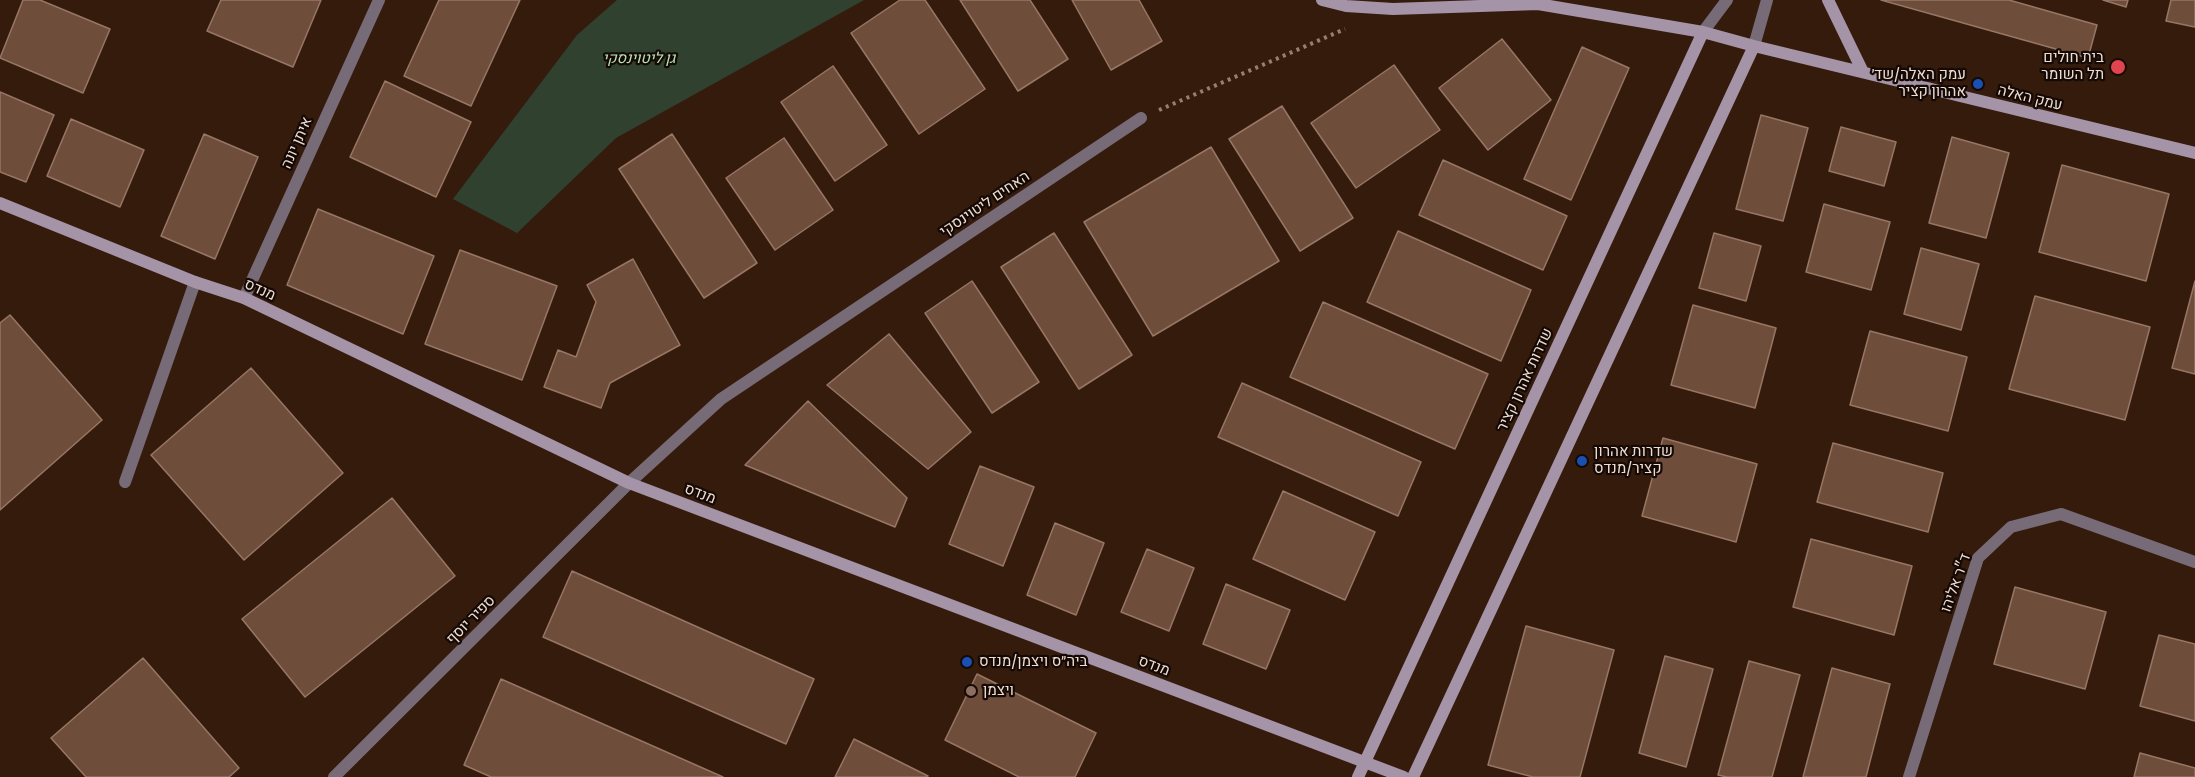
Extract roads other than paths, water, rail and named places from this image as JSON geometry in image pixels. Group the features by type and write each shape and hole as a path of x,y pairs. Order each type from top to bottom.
{"street":[{"name":"איתן יונה","path":"244,298 379,0"},
{"name":"עמק האלה","path":"1322,0 1346,6 1393,9 1538,4 1703,32 2195,153"},
{"name":"שדרות אהרון קציר","path":"1358,777 1703,32 1727,0"},
{"path":"1413,777 1754,46 1767,0"},
{"path":"1828,0 1863,72"},
{"name":"האחים ליטוינסקי","path":"630,483 721,399 1141,118"},
{"name":"מנדס","path":"0,203 195,282 244,298 630,483 1404,777"},
{"path":"125,482 195,282"},
{"name":"ספיר יוסף","path":"334,777 630,483"},
{"name":"ד\"ר אליהו","path":"1909,777 1978,558 2011,526 2061,514 2195,562"}],"place":[{"name":"בית חולים תל השומר","path":"2118,67"},
{"name":"עמק האלה/שד׳ אהרון קציר","path":"1978,84"},
{"name":"שדרות אהרון קציר/מנדס","path":"1582,461"},
{"name":"ביה״ס ויצמן/מנדס","path":"967,662"},
{"name":"ויצמן","path":"971,691"}],"park label":[{"name":"גן ליטוינסקי","path":"639,59"}]}
